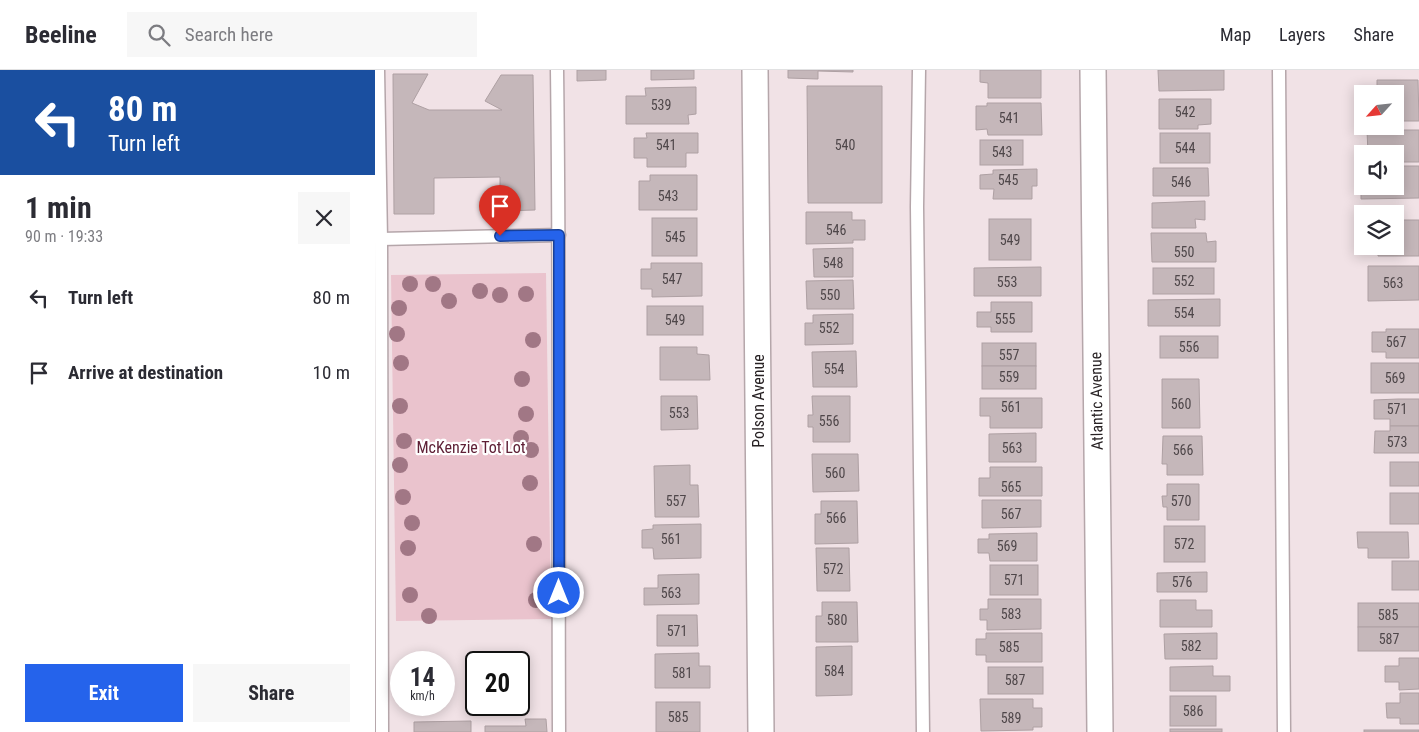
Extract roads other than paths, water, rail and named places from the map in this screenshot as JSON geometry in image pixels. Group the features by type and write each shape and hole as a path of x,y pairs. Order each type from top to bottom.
{"street":[{"name":"Polson Avenue","path":"755,70 761,732"},
{"name":"Atlantic Avenue","path":"1093,70 1100,732"}],"lane":[{"path":"378,70 381,239 381,732"},
{"path":"557,70 559,235 559,732"},
{"path":"919,70 917,207 923,732"},
{"path":"1279,70 1284,732"},
{"path":"381,239 559,235"}],"park label":[{"name":"McKenzie Tot Lot","path":"471,447"}]}
